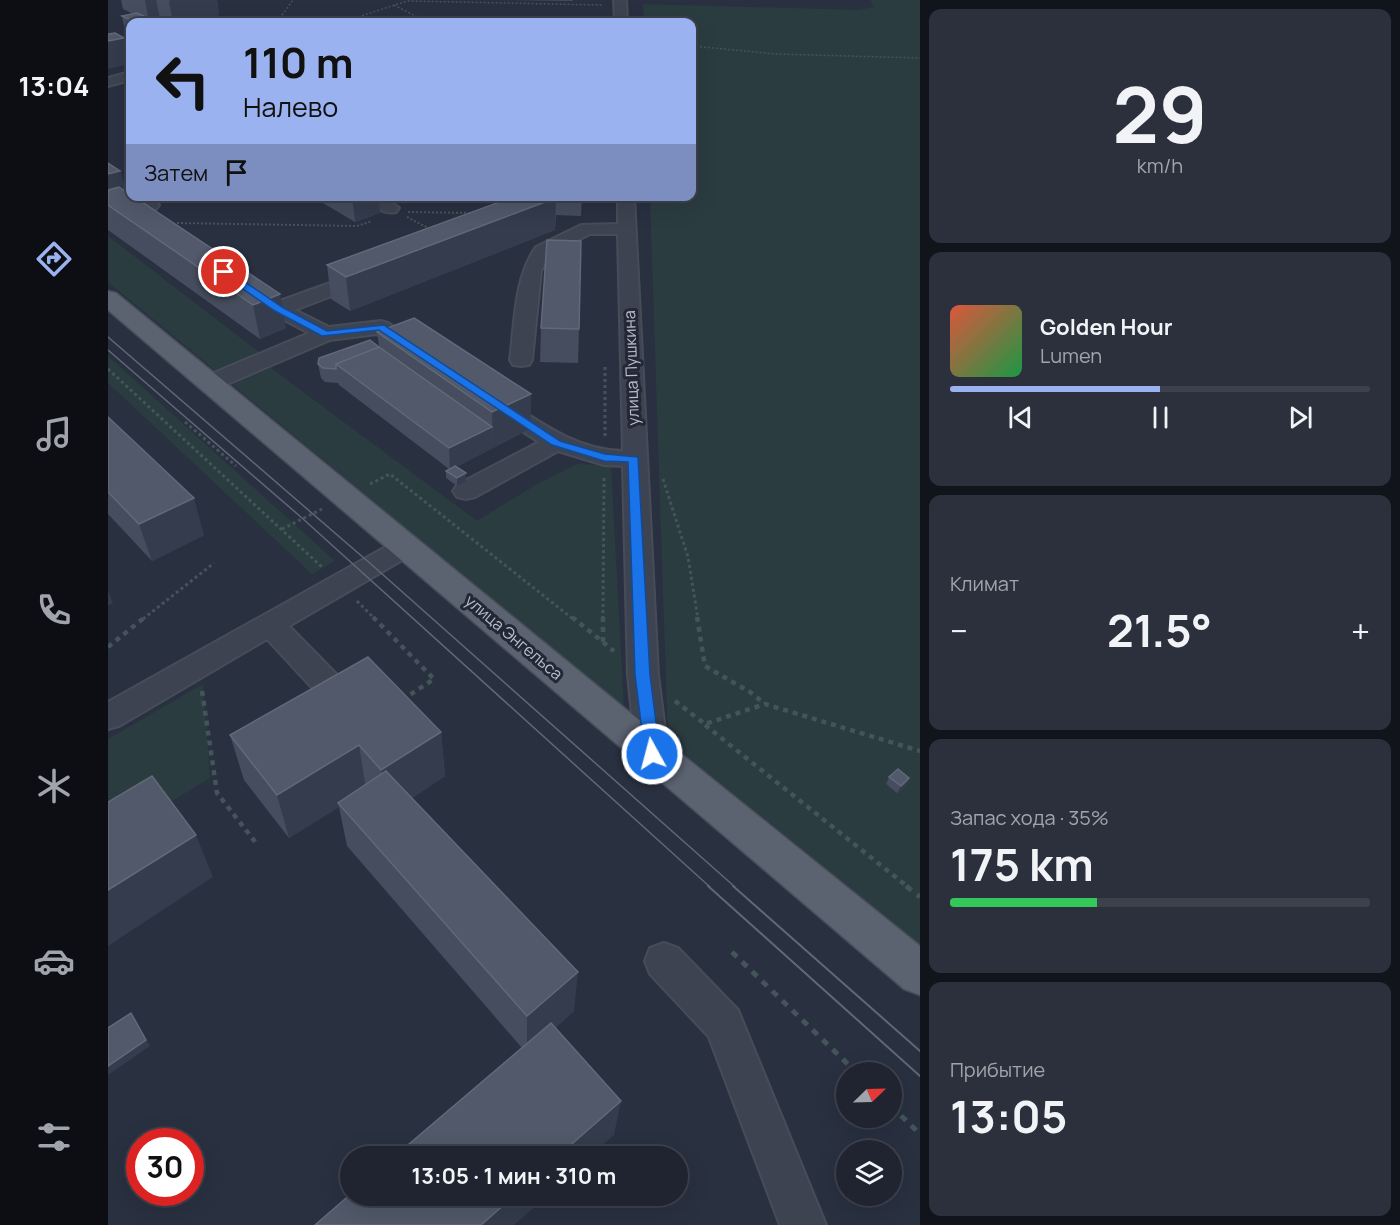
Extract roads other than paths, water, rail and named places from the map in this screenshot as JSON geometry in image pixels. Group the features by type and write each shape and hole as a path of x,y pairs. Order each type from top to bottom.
{"main road":[{"name":"улица Энгельса","path":"108,298 652,754 920,974"}],"street":[{"path":"615,2 620,18"},
{"path":"108,82 126,77"},
{"path":"136,201 152,223 172,236"},
{"path":"375,201 392,214"},
{"name":"улица Пушкина","path":"626,201 633,459 643,675 652,754"},
{"path":"557,221 587,229 627,229"},
{"path":"521,360 531,271 542,251 587,229"},
{"path":"278,309 388,267"},
{"path":"239,283 278,309 326,334"},
{"path":"210,382 326,334 381,327 436,364"},
{"path":"483,395 556,443 604,458 633,459"},
{"path":"466,491 556,443"},
{"path":"108,717 406,546"},
{"path":"269,623 328,685"},
{"path":"664,961 724,1024 802,1225"}],"tram line":[{"path":"108,337 372,565 735,887"},
{"path":"108,350 302,518 710,887"},
{"path":"708,886 920,1076"},
{"path":"733,886 920,1051"}]}
